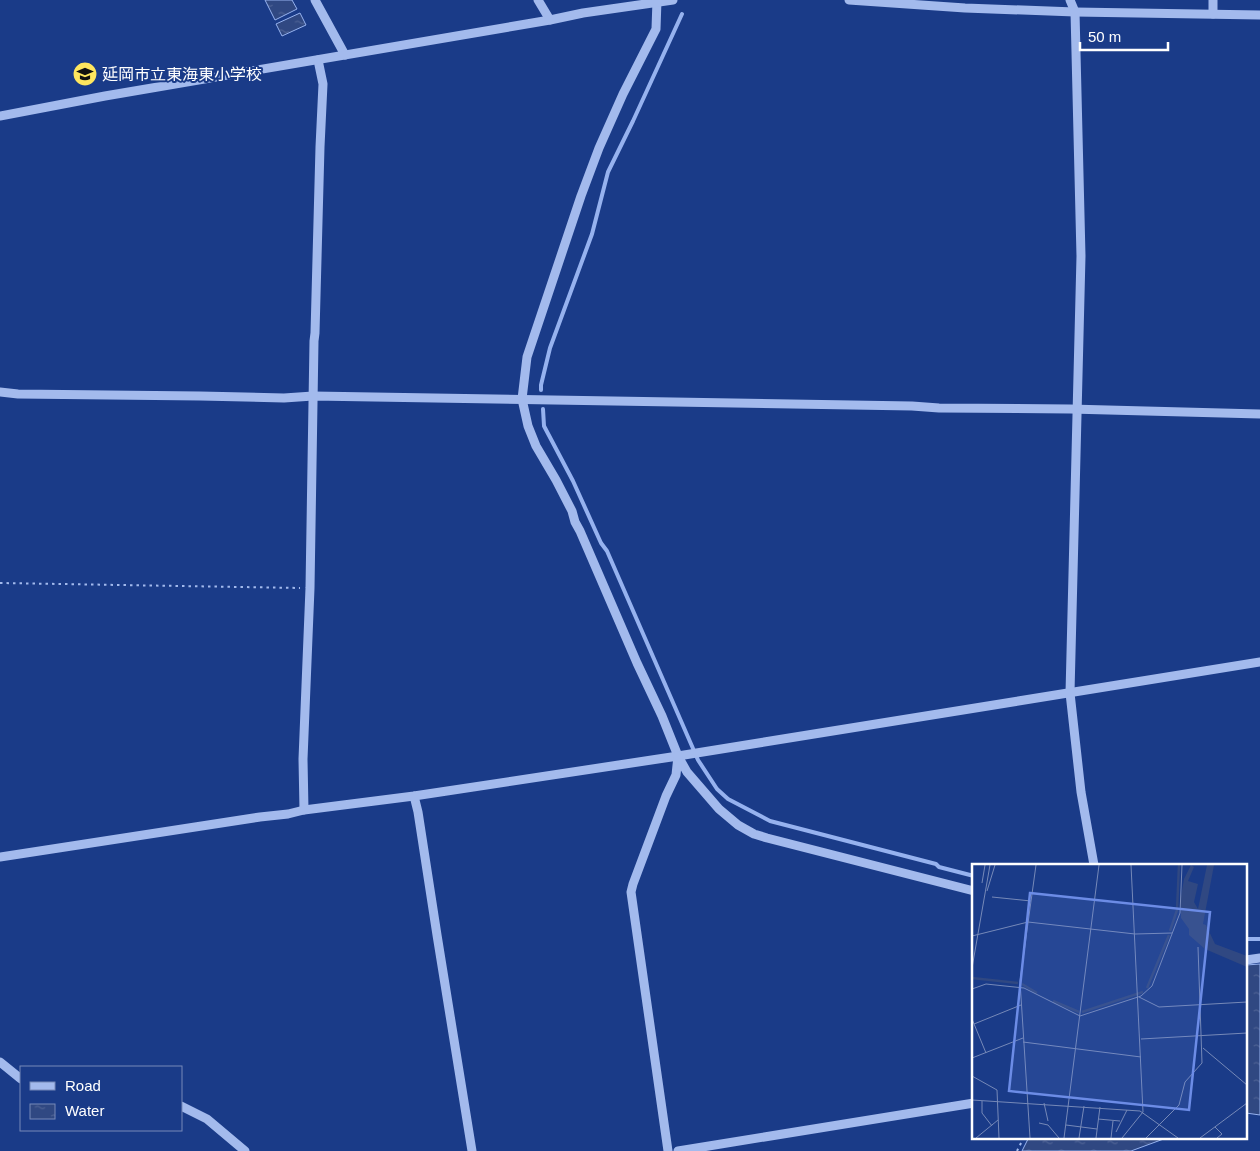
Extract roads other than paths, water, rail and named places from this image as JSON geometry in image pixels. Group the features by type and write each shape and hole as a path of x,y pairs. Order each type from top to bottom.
{"street":[{"path":"315,0 345,55"},
{"path":"538,0 550,20"},
{"path":"0,116 583,13 673,0"},
{"path":"849,0 965,8 1260,15"},
{"path":"1070,0 1075,12 1081,256 1070,694 1082,792 1094,864"},
{"path":"1213,0 1213,14"},
{"path":"657,1 656,29 599,148 527,357 522,399 528,426 536,446 572,511 575,522 678,756 687,772 719,810 738,825 754,834 972,890"},
{"path":"304,810 303,759 310,588 313,396 323,84 318,60"},
{"path":"0,392 18,394 238,398 313,396 522,399 1260,414"},
{"path":"0,857 288,814 304,810 414,796 678,756 1260,662"},
{"path":"668,1151 631,892 676,775 678,756"},
{"path":"414,796 472,1151"},
{"path":"0,1062 20,1078"},
{"path":"678,1151 972,1103"},
{"path":"182,1106 207,1119 245,1151"}],"water":[{"path":"265,0 292,0 297,9 275,20"},
{"path":"300,13 306,25 282,36 276,24"},
{"path":"1260,964 1260,1115 1248,1113 1248,965"},
{"path":"1028,1138 1166,1138 1131,1151 1022,1151"}],"waterway":[{"path":"541,390 550,348 592,234 608,172 682,14"},
{"path":"543,409 544,426 573,481 601,543 607,551 698,760 717,789 728,799 770,821 936,864 939,867 972,875"},
{"path":"1248,939 1260,939"}],"place":[{"name":"延岡市立東海東小学校","path":"85,74"}]}
